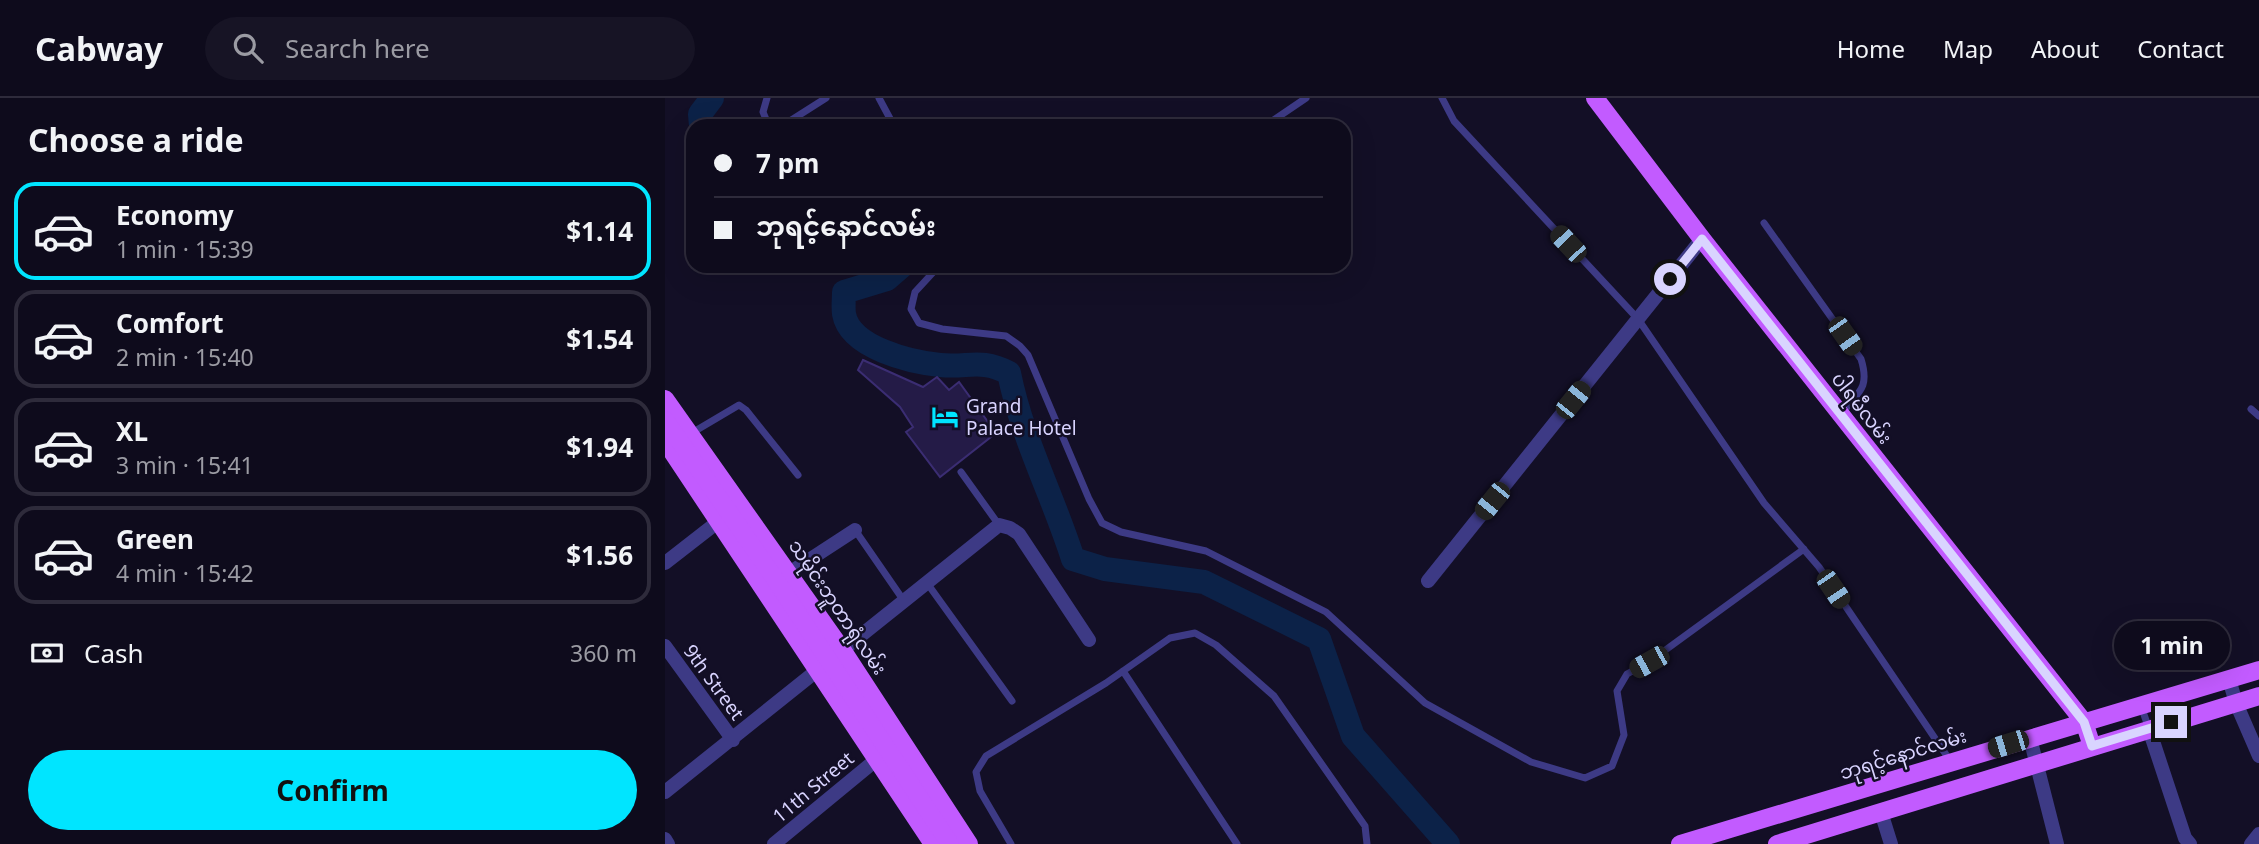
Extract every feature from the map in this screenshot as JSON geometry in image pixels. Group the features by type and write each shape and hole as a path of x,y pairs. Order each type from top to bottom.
{"main road":[{"name":"ပါရမီလမ်း","path":"1595,98 1702,239 2084,722 2092,746"},
{"name":"သမိုင်းဘူတာရုံလမ်း","path":"665,399 843,650 959,839"},
{"path":"665,420 959,839 931,843 665,443"},
{"name":"ဘုရင့်နောင်လမ်း","path":"1680,844 2259,670"},
{"path":"1777,844 2259,696"},
{"path":"1957,760 1971,784"}],"street":[{"path":"1428,582 1702,239"},
{"path":"665,563 719,521"},
{"path":"665,792 999,525 1019,534 1089,640"},
{"path":"789,573 855,530"},
{"name":"9th Street","path":"665,646 733,740"},
{"path":"2229,679 2259,756"},
{"path":"2149,729 2185,838 2190,844"},
{"path":"2030,738 2057,844"},
{"name":"11th Street","path":"774,844 877,759"},
{"path":"1881,812 1891,844"},
{"path":"2251,844 2259,834"},
{"path":"665,839 668,844"}],"lane":[{"path":"766,119 763,112 767,98"},
{"path":"793,119 826,98"},
{"path":"879,98 890,119"},
{"path":"1275,119 1306,98"},
{"path":"1442,98 1454,121 1638,319 1764,503 1827,578 1957,760"},
{"path":"1764,223 1861,359 1866,374 1864,386 1840,414"},
{"path":"933,273 915,292 911,309 919,323 941,329 1006,336 1020,346 1028,355 1089,499 1102,523 1121,532 1206,551 1326,612 1425,703 1531,762 1585,778 1612,766 1624,735 1617,691 1627,674 1649,662 1804,549"},
{"path":"689,435 739,405 746,410 798,475"},
{"path":"2251,409 2259,416"},
{"path":"961,472 999,525"},
{"path":"855,530 904,601"},
{"path":"927,583 1012,701"},
{"path":"1011,844 980,791 976,772 986,756 1123,671 1170,638 1195,634 1216,645 1274,696 1365,826 1367,844"},
{"path":"1123,671 1237,844"},
{"path":"2140,705 2149,729"}],"building":[{"name":"Grand Palace Hotel","path":"863,360 923,387 937,377 949,390 959,382 996,433 940,477 906,432 913,427 900,407 858,370"}],"waterway":[{"path":"700,119 700,114 712,98"},
{"path":"894,273 887,279 844,292 844,314 849,326 869,344 898,357 950,366 990,366 1009,373 1022,421 1073,559 1105,569 1204,582 1319,639 1353,736 1448,844"}],"place":[{"name":"Grand Palace Hotel","path":"945,417"}],"route":[{"path":"1670,279 1702,239 2084,722 2092,746 2171,722"}]}
